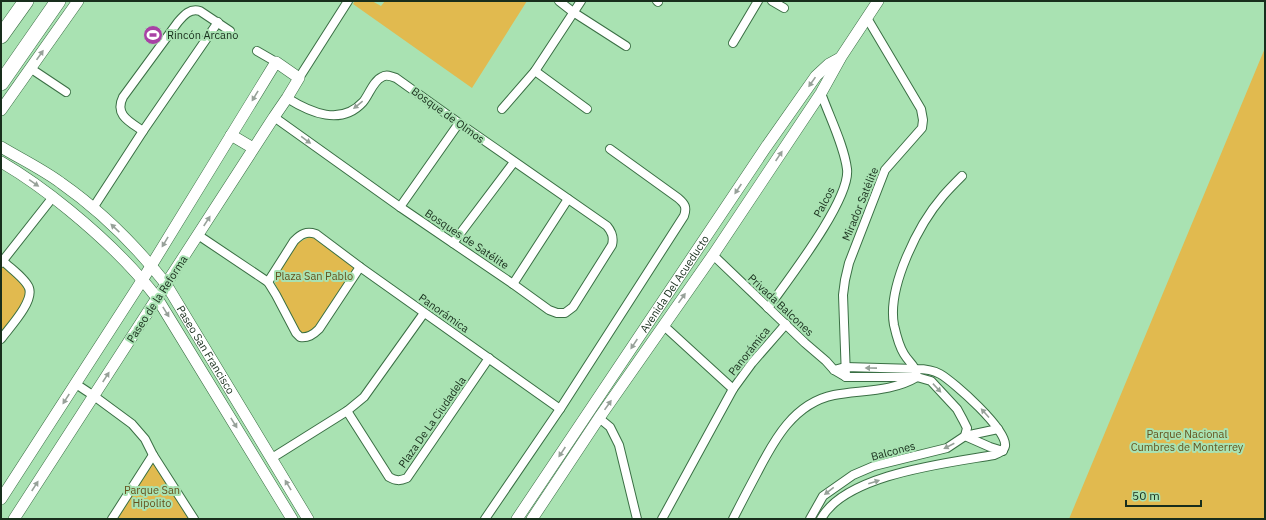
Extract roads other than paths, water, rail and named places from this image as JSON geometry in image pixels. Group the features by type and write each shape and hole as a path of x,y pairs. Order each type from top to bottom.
{"highway":[{"path":"1,83 58,1"},
{"path":"1,16 26,2"},
{"path":"1,36 26,2"}],"street":[{"path":"1,110 78,1"},
{"path":"258,51 299,78 348,1"},
{"path":"559,1 573,12 626,46"},
{"path":"502,109 535,71 581,1"},
{"path":"733,43 758,1"},
{"path":"772,1 784,8"},
{"name":"Avenida Del Acueducto","path":"532,519 662,325 713,255 821,94 841,58 878,1"},
{"path":"143,131 123,116 119,108 120,102 178,22 186,14 195,10 200,11 230,31"},
{"name":"Mirador Satélite","path":"846,377 843,295 849,263 884,170 922,128 923,120 921,109 866,18"},
{"path":"93,208 143,131 218,22"},
{"name":"Avenida Del Acueducto","path":"517,519 766,147 816,76 829,64 841,58"},
{"name":"Paseo de la Reforma","path":"1,499 143,280 276,62"},
{"path":"30,68 66,92"},
{"path":"535,71 586,109"},
{"name":"Bosque de Olmos","path":"287,98 299,106 312,111 330,116 344,114 355,109 363,101 379,79 383,76 389,75 396,78 607,226"},
{"name":"Paseo de la Reforma","path":"14,519 299,78"},
{"name":"Palcos","path":"768,308 815,240 844,190 847,170 843,152 821,94"},
{"name":"Bosques de Satélite","path":"274,117 400,207 549,310 557,313 565,313 573,307 612,245 613,238 611,231 607,226"},
{"path":"400,207 459,123"},
{"path":"231,135 254,148"},
{"name":"Paseo San Francisco","path":"1,147 60,182 93,208 130,242 152,265 166,284 308,519"},
{"path":"485,519 560,409 684,216 686,209 684,203 610,149"},
{"name":"Paseo San Francisco","path":"1,162 53,197 99,234 143,280 157,298 292,519"},
{"path":"453,243 514,162"},
{"path":"916,373 904,353 894,324 894,298 897,284 907,256 920,229 942,197 962,176"},
{"path":"1,339 27,304 30,294 29,287 25,282 2,262 53,197"},
{"path":"513,284 568,199"},
{"name":"Panorámica","path":"268,282 294,241 299,236 310,232 316,234 424,313 560,409"},
{"path":"198,235 268,282 296,333 300,337 306,338 319,329 360,267"},
{"name":"Privada Balcones","path":"713,255 834,370 846,377"},
{"path":"272,458 347,411 364,397 424,313"},
{"name":"Panorámica","path":"662,519 733,389 752,363 786,324"},
{"path":"662,325 733,389"},
{"name":"Plaza De La Ciudadela","path":"347,411 389,477 396,481 408,478 489,358"},
{"path":"834,370 845,367 916,373 931,381 957,409 967,428 965,436 990,447 1004,448"},
{"path":"846,377 916,373 927,370 939,373 950,380 983,410 1004,437 1004,448"},
{"path":"733,519 773,443 791,419 803,408 832,395 880,389 904,384 916,373"},
{"path":"76,384 132,424 145,439 153,455 194,519"},
{"path":"599,418 610,427 619,445 637,519"},
{"name":"Balcones","path":"810,519 823,496 853,475 874,466 947,448 965,436 998,429"},
{"path":"821,519 826,510 839,499 852,490 870,483 921,469 994,455 1004,448"},
{"path":"113,518 153,455"}],"place":[{"name":"Rincón Arcano","path":"153,35"}],"park label":[{"name":"Plaza San Pablo","path":"314,276"},
{"name":"Parque Nacional Cumbres de Monterrey","path":"1187,440"},
{"name":"Parque San Hipolito","path":"152,496"}]}
